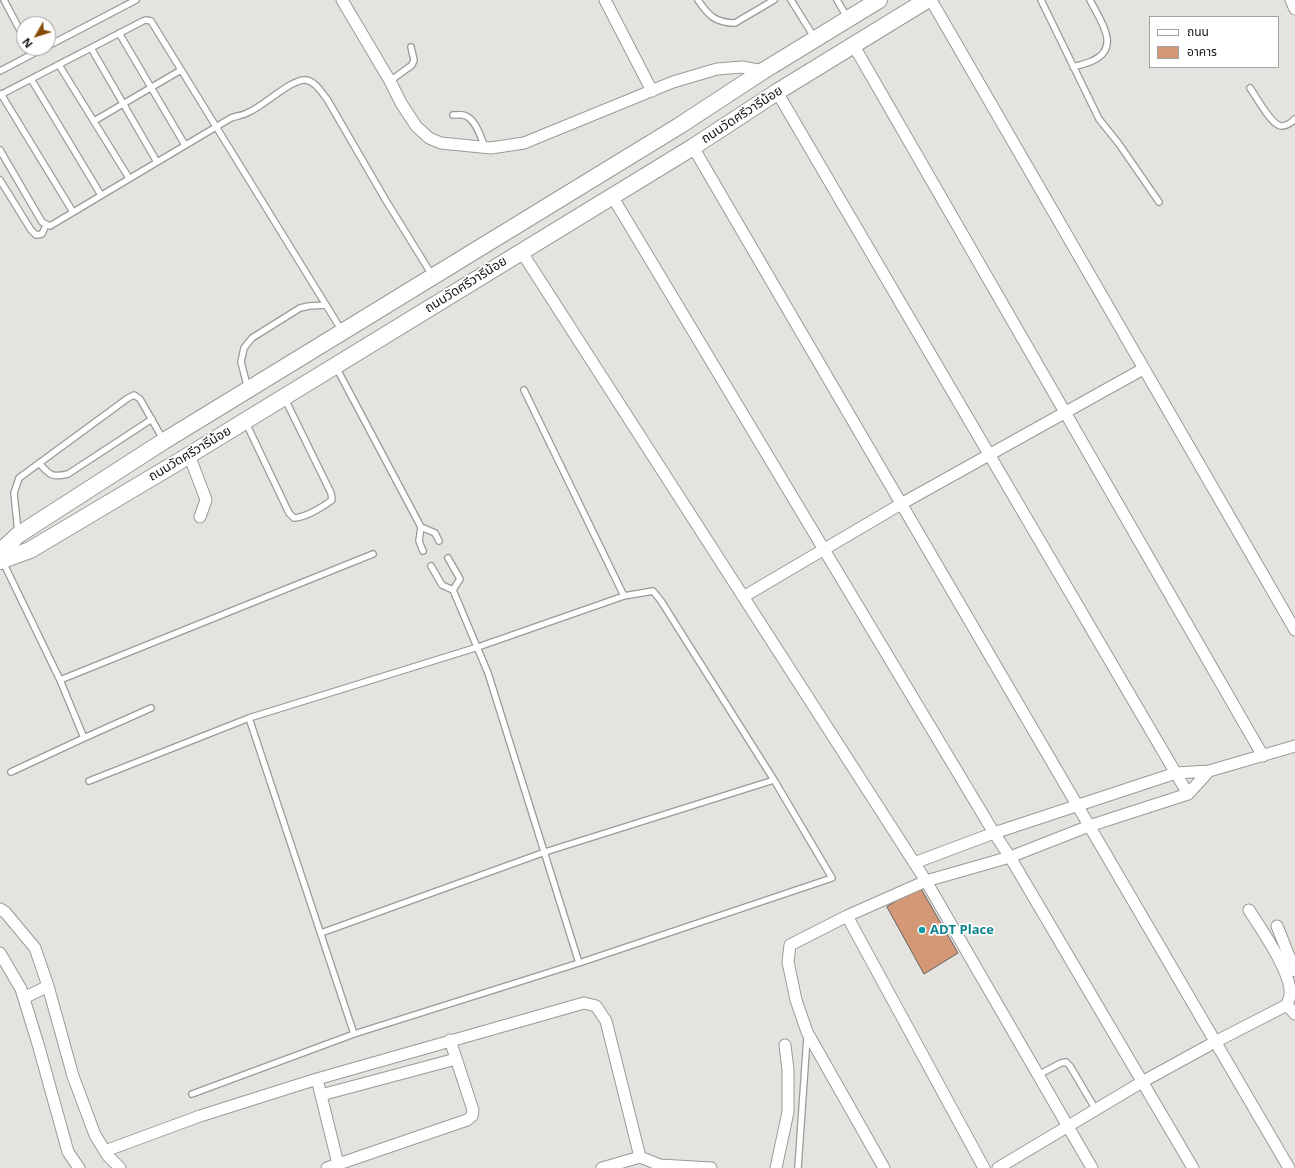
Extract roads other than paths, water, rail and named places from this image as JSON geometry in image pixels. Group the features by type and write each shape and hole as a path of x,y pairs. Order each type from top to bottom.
{"main road":[{"name":"ถนนวัดศรีวารีน้อย","path":"1,557 18,535 164,441 679,126 763,71 879,0"},
{"name":"ถนนวัดศรีวารีน้อย","path":"1,557 30,550 184,458 693,147 777,92 927,0"},
{"path":"164,441 184,458"}],"street":[{"path":"342,0 390,81 401,103 416,126 429,138 441,142 491,148 524,143 673,82 717,69 742,67 763,71"},
{"path":"605,0 652,91"},
{"path":"931,0 1294,628"},
{"path":"1290,0 1295,9"},
{"path":"854,46 1064,413 1263,756"},
{"path":"777,92 1188,794"},
{"path":"693,147 1288,1168"},
{"path":"612,196 994,833 1010,857 1193,1168"},
{"path":"521,251 926,881 1092,1168"},
{"path":"743,597 901,504 1143,369"},
{"path":"184,458 206,497 200,517"},
{"path":"914,863 994,833 1176,773 1209,772 1295,746"},
{"path":"884,1168 807,1032 796,1000 788,962 790,945 847,916 926,881 1010,857 1089,826 1188,794 1209,772"},
{"path":"0,909 5,912 35,948 48,986 73,1076 95,1135 105,1151 120,1168"},
{"path":"1249,910 1268,940 1285,972 1295,1014"},
{"path":"847,916 984,1168"},
{"path":"1277,926 1295,971"},
{"path":"0,953 21,989 68,1152 79,1168"},
{"path":"24,998 48,986"},
{"path":"998,1168 1142,1082 1215,1042 1291,996"},
{"path":"105,1151 200,1116 317,1079 584,1002 596,1006 606,1021 640,1157"},
{"path":"327,1168 338,1166 467,1120 472,1116 473,1110 450,1040"},
{"path":"776,1168 788,1112 788,1070 785,1045"},
{"path":"321,1095 456,1059"},
{"path":"317,1079 338,1166"},
{"path":"602,1168 616,1166 640,1157 660,1165 711,1168"}],"lane":[{"path":"4,0 16,23"},
{"path":"56,42 136,0"},
{"path":"698,0 708,15 728,23 735,23 774,0"},
{"path":"791,0 816,39"},
{"path":"837,0 848,19"},
{"path":"1041,0 1099,119 1120,144 1159,202"},
{"path":"1073,67 1092,61 1102,55 1107,48 1108,38 1090,0"},
{"path":"73,212 1,95 143,21 151,21 342,331"},
{"path":"119,33 185,145"},
{"path":"390,81 412,65 414,60 411,47"},
{"path":"91,48 157,162"},
{"path":"0,71 29,56"},
{"path":"59,65 129,178"},
{"path":"94,121 181,70"},
{"path":"31,79 101,195"},
{"path":"0,150 42,222 50,226 231,118 249,113 294,82 305,80 317,86 326,99 432,276"},
{"path":"1250,88 1273,122 1280,126 1290,124 1295,119"},
{"path":"453,115 468,117 473,123 485,147"},
{"path":"0,180 30,230 36,235 42,234 46,225"},
{"path":"248,389 241,362 244,348 252,338 300,308 326,305"},
{"path":"335,366 421,527 419,541 424,550"},
{"path":"524,390 624,596"},
{"path":"18,535 14,493 19,478 128,398 134,395 140,399 164,441"},
{"path":"245,421 289,513 294,518 301,518 325,505 332,500 331,493 284,397"},
{"path":"39,463 49,474 56,477 68,474 152,419"},
{"path":"421,527 435,533 439,541"},
{"path":"60,680 373,554"},
{"path":"1,557 60,680 84,738"},
{"path":"448,558 460,579 453,590"},
{"path":"431,566 442,585 453,590 488,673 579,963"},
{"path":"89,781 248,718 478,647 624,596 653,591 661,601 774,780 832,878 579,963 354,1034 192,1094"},
{"path":"11,772 151,708"},
{"path":"248,718 354,1034"},
{"path":"321,933 545,852 774,780"},
{"path":"798,1168 807,1032"},
{"path":"1038,1075 1060,1063 1066,1062 1070,1066 1096,1110"}],"place":[{"name":"ADT Place","path":"922,930"}]}
